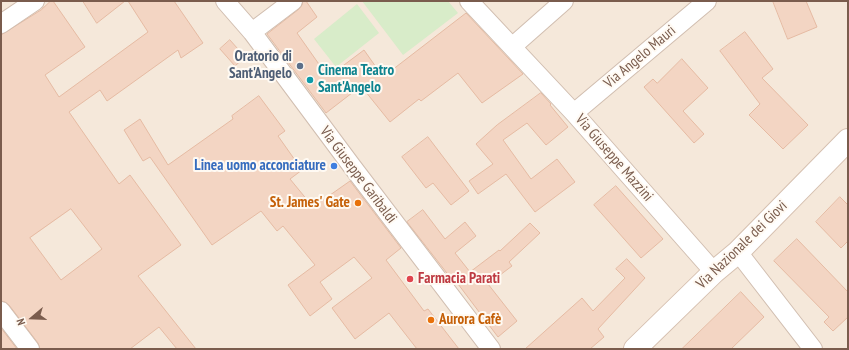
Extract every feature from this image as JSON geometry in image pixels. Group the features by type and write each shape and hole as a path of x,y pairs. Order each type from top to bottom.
{"main road":[{"name":"Via Nazionale dei Giovi","path":"635,349 714,272 738,252 848,140"}],"street":[{"path":"1,24 35,1"},
{"name":"Via Giuseppe Garibaldi","path":"225,1 252,32 351,166 491,349"},
{"path":"252,32 293,1"},
{"name":"Via Giuseppe Mazzini","path":"469,1 574,112 714,272"},
{"path":"513,46 564,1"},
{"name":"Via Angelo Mauri","path":"574,112 707,1"},
{"path":"738,252 813,349"},
{"path":"1,311 30,349"}],"shaded area":[{"path":"1,1 848,1 848,349 1,349"}],"green space":[{"path":"362,1 448,1 458,13 403,55"},
{"path":"357,4 379,33 336,67 314,39"}],"building":[{"path":"53,1 85,47 45,75 59,97 148,32 128,1 174,1 203,43 181,58 178,50 107,101 100,90 69,112 119,184 130,175 181,245 138,276 196,349 177,349 159,327 130,349 40,349 38,343 9,305 1,301 1,35","holes":["71,209 102,249 61,280 30,238"]},
{"path":"83,1 125,1 97,23"},
{"path":"303,1 306,1 317,17 297,33 328,77 364,50 383,77 466,13 523,74 482,103 458,73 421,101 419,99 390,122 361,86 326,113 267,34 299,9"},
{"path":"773,1 806,1 817,27 788,39"},
{"path":"745,32 773,69 762,78 808,125 783,149 749,115 760,104 720,51"},
{"path":"230,40 245,57 235,66 220,49"},
{"path":"682,59 708,88 683,111 704,134 694,143 644,87 653,79 657,83"},
{"path":"541,93 568,127 546,145 527,123 503,140 531,179 557,159 575,182 535,212 506,174 478,194 469,181 493,164 476,144 497,125"},
{"path":"259,96 285,131 278,136 302,170 290,179 313,207 350,181 401,248 386,260 424,311 428,309 459,349 417,349 389,313 355,339 332,308 372,278 354,257 320,282 332,299 310,316 288,285 315,265 283,226 277,231 261,211 212,245 150,157 143,161 124,130 140,119 168,165 233,119 232,116"},
{"path":"428,137 469,191 451,205 433,183 426,188 402,157"},
{"path":"616,186 663,239 641,258 594,205"},
{"path":"840,197 848,205 848,241 841,248 816,222"},
{"path":"423,210 445,239 465,222 476,236 455,253 470,272 499,250 500,251 530,223 540,233 509,262 512,266 488,284 517,321 498,337 452,276 450,277 407,222"},
{"path":"797,239 848,292 848,317 833,331 824,322 829,317 774,261"},
{"path":"627,259 645,278 598,329 604,337 590,349 525,349 582,298 593,311 625,278 616,269"},
{"path":"741,292 764,317 731,349 682,349"},
{"path":"1,328 17,349 1,349"}],"place":[{"name":"Oratorio di Sant'Angelo","path":"300,66"},
{"name":"Cinema Teatro Sant'Angelo","path":"310,80"},
{"name":"Linea uomo acconciature","path":"334,166"},
{"name":"St. James' Gate","path":"358,203"},
{"name":"Farmacia Parati","path":"410,279"},
{"name":"Aurora Cafè","path":"431,320"}]}
